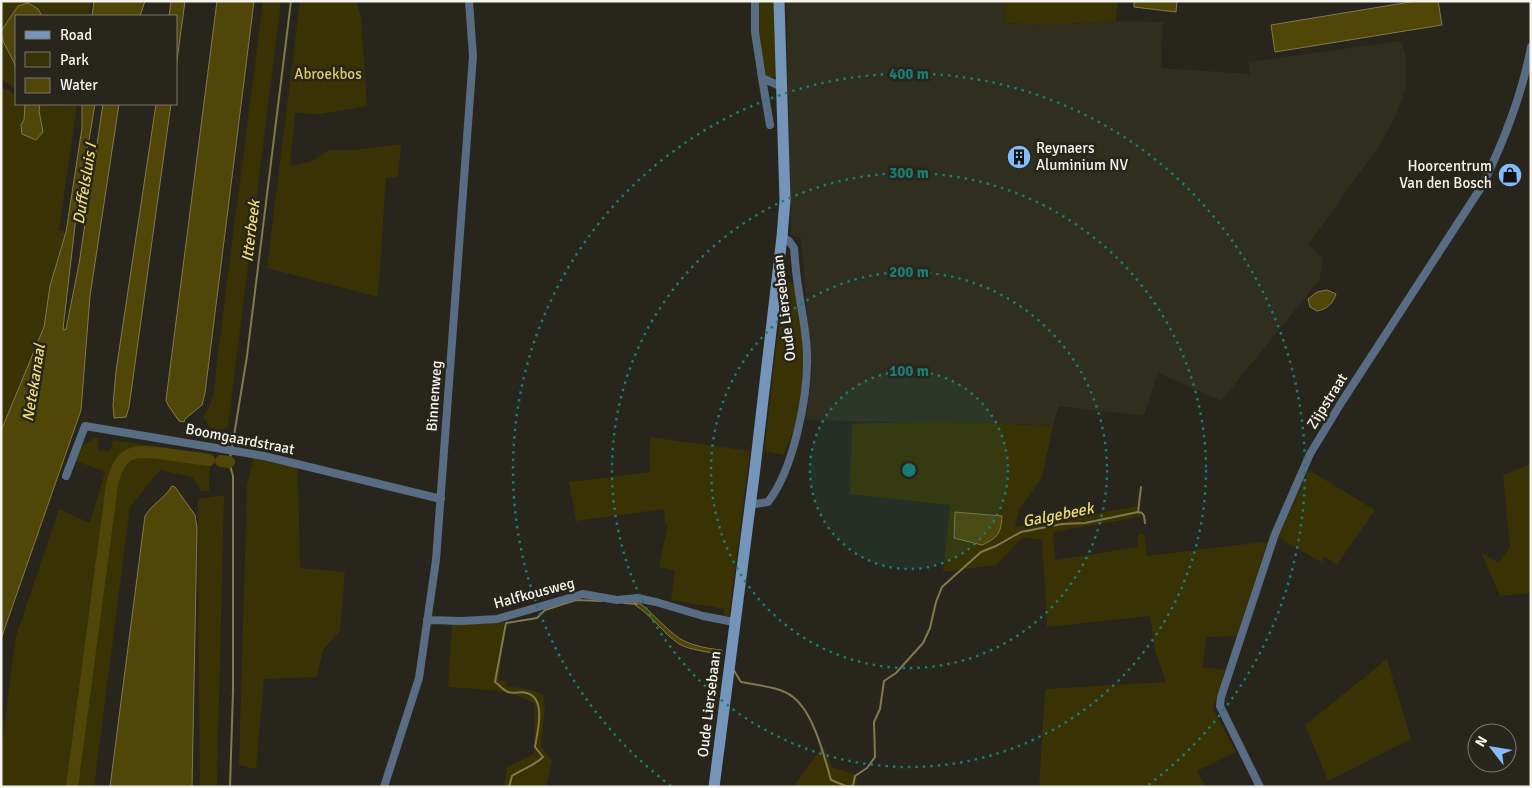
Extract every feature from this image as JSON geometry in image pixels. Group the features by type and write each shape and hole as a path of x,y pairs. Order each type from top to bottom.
{"main road":[{"name":"Oude Liersebaan","path":"714,787 755,468 782,237 785,200 778,1"}],"street":[{"name":"Binnenweg","path":"384,787 419,678 436,560 473,56 469,1"},
{"path":"755,1 755,32 770,125"},
{"name":"Zijpstraat","path":"1260,787 1220,706 1221,697 1275,534 1310,454 1355,380 1482,186 1516,105 1531,47"},
{"path":"762,78 782,87"},
{"name":"Oude Liersebaan","path":"749,505 768,502 776,493 798,430 804,397 808,357 794,248 789,241 782,237"},
{"name":"Boomgaardstraat","path":"66,476 85,426 256,454 441,498"},
{"name":"Halfkousweg","path":"427,620 498,619 583,594 616,600 637,598 703,616 734,622"}],"shaded area":[{"path":"786,1 1005,1 1006,23 1052,25 1116,21 1163,22 1161,68 1250,74 1248,62 1400,41 1405,52 1406,86 1397,113 1383,140 1308,245 1323,258 1319,281 1221,401 1158,373 1144,416 1059,406 1053,426 945,421 936,423 806,420 812,373 801,238 791,235"}],"green space":[{"path":"1,1 91,1 89,15 41,15 38,9 28,3 1,30"},
{"path":"263,1 281,1 228,427 222,430 210,428 203,417 210,406 214,389"},
{"name":"Abroekbos","path":"300,1 357,1 361,18 367,106 320,114 295,113 290,166 310,162 330,150 354,150 401,144 398,177 386,178 378,297 267,268"},
{"path":"758,1 775,1 776,77 767,78 763,72 758,41"},
{"path":"1005,1 1118,1 1116,21 1052,25 1006,23"},
{"path":"1,36 15,64 15,89 1,79"},
{"path":"1,88 8,89 15,95 15,105 25,105 24,120 43,132 39,111 40,105 77,105 59,230 66,232 50,286 42,335 1,431"},
{"path":"784,280 795,284 802,337 803,373 799,409 784,455 764,451"},
{"path":"945,421 1053,426 1042,477 1019,510 1015,527 1140,506 1140,517 1053,532 1055,560 1138,547 1138,534 1145,534 1147,556 1267,543 1237,636 1206,637 1203,667 1225,670 1213,709 1236,752 1197,771 1206,787 1039,787 1045,689 1166,682 1155,651 1150,616 1047,627 1042,540 1023,537 996,565 943,572 950,505 850,494 852,424"},
{"path":"99,437 98,450 110,451 113,440 210,455 209,491 201,491 192,477 160,470 130,507 94,787 1,787 1,752 15,639 59,509 90,523 105,472 76,461 83,446"},
{"path":"650,437 750,451 729,616 724,616 724,609 671,600 675,570 659,567 668,524 665,523 664,509 576,521 569,482 650,472"},
{"path":"254,457 298,468 300,568 345,572 340,631 323,650 317,677 264,679 256,769 239,765 247,484"},
{"path":"1531,464 1531,593 1500,596 1481,552 1499,563 1510,547 1503,475"},
{"path":"1309,470 1375,510 1337,565 1325,557 1321,562 1278,537"},
{"path":"224,495 217,787 200,787 198,499"},
{"path":"504,621 499,680 507,681 507,686 532,690 543,695 545,706 541,746 552,761 546,787 504,787 507,767 534,754 534,704 516,695 481,689 448,687 452,624"},
{"path":"1387,659 1411,739 1328,781 1305,725"},
{"path":"823,746 832,767 857,775 858,787 793,787"}],"water":[{"path":"94,1 145,1 140,15 92,15"},
{"path":"171,1 185,1 178,53 178,15 169,15"},
{"path":"217,1 254,1 205,393 202,405 184,422 179,421 166,400"},
{"path":"1134,1 1177,1 1176,12 1134,7"},
{"path":"1416,1 1438,1 1442,25 1275,52 1271,25"},
{"path":"28,3 38,9 41,15 15,15 15,65 3,41 1,31 18,6"},
{"path":"25,105 40,105 39,111 43,132 36,140 22,134 21,125 24,120"},
{"name":"Netekanaal","path":"82,105 95,105 76,217 64,330 66,329 79,264 103,105 119,105 90,296 81,410 1,639 1,431 44,327 50,286 66,232 82,128"},
{"path":"156,105 171,105 129,407 126,417 114,418 113,405 116,371"},
{"path":"1327,290 1336,294 1329,306 1317,311 1310,307 1308,299 1317,292"},
{"path":"172,486 175,487 195,515 197,528 192,787 110,787 145,516"},
{"path":"955,512 1002,516 1001,527 995,537 982,545 954,538"},
{"path":"634,602 641,604 684,641 722,650 722,655 679,644 635,605"}],"waterway":[{"name":"Itterbeek","path":"232,448 247,356 291,1"},
{"path":"72,787 115,473 124,458 130,454 137,453 145,452 209,460"},
{"path":"230,787 233,691 233,476 229,462 231,453"},
{"path":"221,461 229,462"},
{"path":"1138,512 1141,487"},
{"name":"Galgebeek","path":"733,669 741,682 782,691 793,697 807,713 821,747 831,780 846,786 853,786 855,776 867,768 875,757 874,722 880,709 884,681 896,673 923,643 930,628 936,602 942,587 981,552 1021,532 1062,524 1085,523 1138,512 1144,516 1145,523"},
{"name":"Galgebeek","path":"509,787 512,776 543,757 535,747 539,725 537,702 533,696 527,693 508,692 495,682 506,623 537,618 545,610 576,600 602,601"},
{"name":"Galgebeek","path":"624,603 637,604"}],"place":[{"name":"Reynaers Aluminium NV","path":"1019,157"},
{"name":"Hoorcentrum Van den Bosch","path":"1510,175"}],"water label":[{"name":"Duffelsluis I","path":"85,184"}]}
